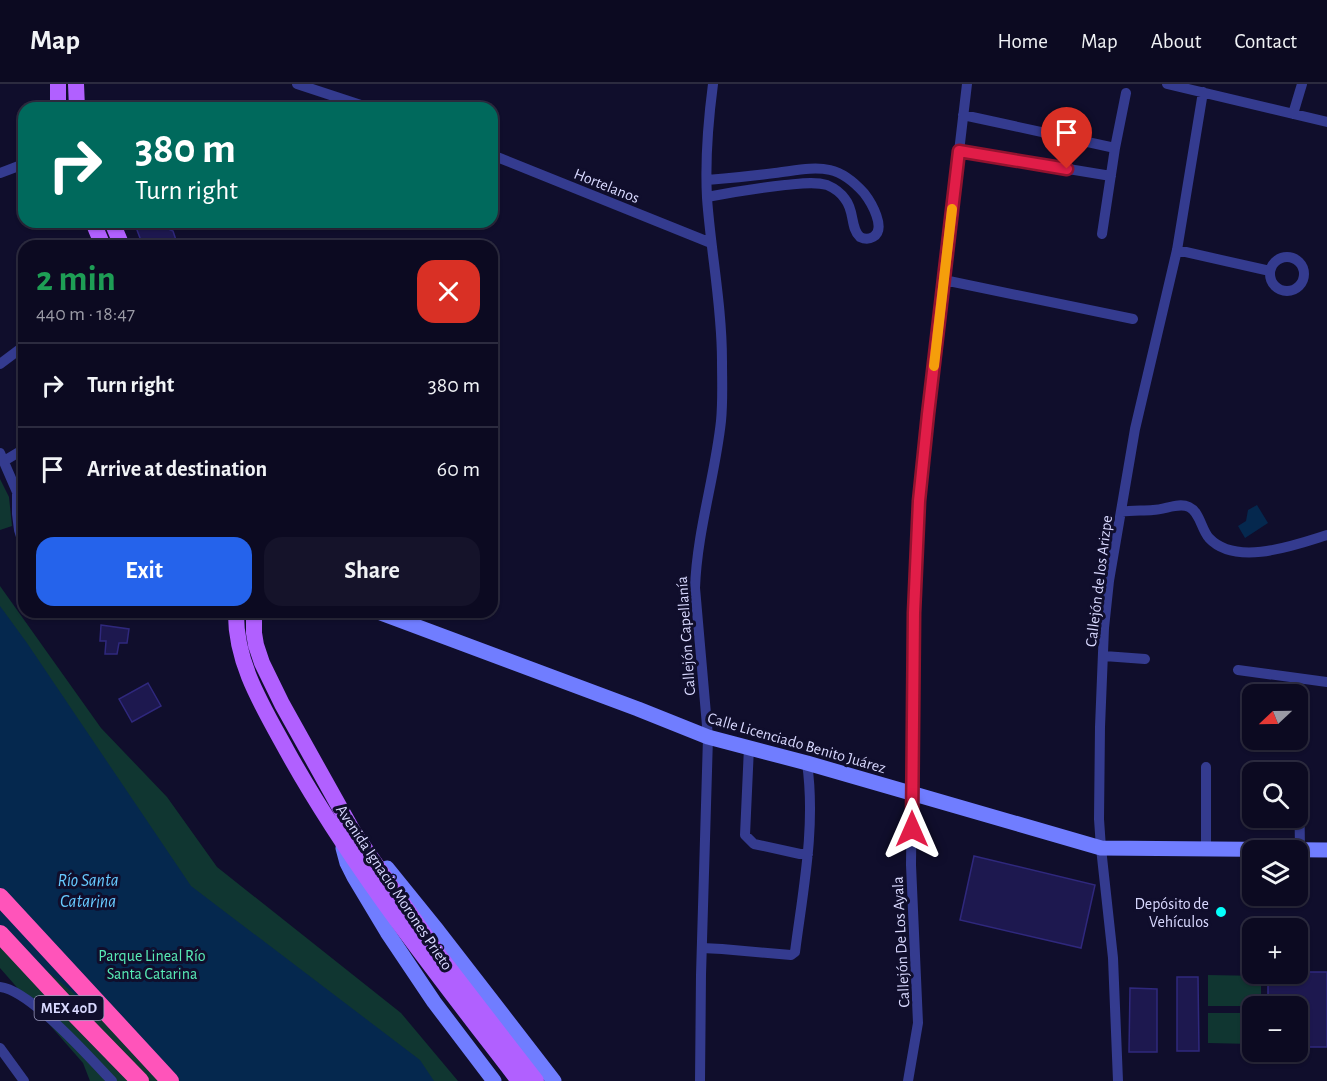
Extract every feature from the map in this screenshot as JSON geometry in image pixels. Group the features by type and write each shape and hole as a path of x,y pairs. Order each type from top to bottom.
{"highway":[{"name":"MEX 40D","path":"0,896 170,1081"},
{"name":"MEX 40D","path":"0,934 140,1081"}],"main road":[{"path":"58,84 58,102"},
{"path":"76,84 77,102"},
{"name":"Avenida Ignacio Morones Prieto","path":"236,618 237,641 241,657 265,713 302,778 348,837 519,1081"},
{"name":"Avenida Ignacio Morones Prieto","path":"254,618 255,639 262,663 348,837"},
{"name":"Avenida Ignacio Morones Prieto","path":"436,962 536,1081"}],"street":[{"path":"297,84 352,102"},
{"name":"Callejón Capellanía","path":"700,1081 708,737 695,588 696,567 721,420 722,335 707,197 708,118 713,84"},
{"name":"Callejón De Los Ayala","path":"908,1081 918,1023 911,865 914,613 919,501 967,84"},
{"path":"1167,84 1327,122"},
{"path":"1293,114 1302,84"},
{"name":"Callejón de los Arizpe","path":"1118,1081 1113,958 1099,819 1104,628 1109,581 1135,429 1177,250 1203,92"},
{"path":"1102,234 1126,93"},
{"path":"963,116 1115,148"},
{"path":"959,151 1111,177"},
{"name":"Hortelanos","path":"498,157 711,243"},
{"path":"0,173 18,166"},
{"path":"707,180 820,168 842,174 865,195 879,223 878,232 869,239 860,237 855,231 849,205 840,193 827,185 797,184 707,197"},
{"path":"751,176 752,189"},
{"path":"1177,250 1270,271"},
{"path":"944,280 1133,319"},
{"path":"0,364 18,350"},
{"path":"18,451 2,457 18,489"},
{"path":"1121,512 1187,506 1194,510 1203,530 1219,546 1244,553 1264,552 1327,535"},
{"path":"18,507 18,522"},
{"name":"Calle Licenciado Benito Juárez","path":"394,618 708,737 807,763 1101,848 1242,849"},
{"path":"1104,656 1145,659"},
{"path":"1238,670 1327,682"},
{"path":"749,747 746,835 754,844 808,854"},
{"path":"702,948 791,955 795,952 808,854 810,785 807,763"},
{"path":"1206,767 1206,849"},
{"path":"348,837 381,861 554,1081"},
{"name":"Avenida Ignacio Morones Prieto","path":"348,837 348,863 354,877 434,1002 494,1081"},
{"name":"Calle Licenciado Benito Juárez","path":"1308,850 1327,850"},
{"path":"0,987 15,991 29,1001 77,1044 112,1081"},
{"path":"0,1048 24,1081"}],"green space":[{"path":"0,479 9,497 12,526 0,530"},
{"name":"Río Santa Catarina","path":"0,586 18,611 18,618 23,618 101,728 167,797 217,867 401,1013 458,1081 90,1081 83,1063 0,968"},
{"path":"1208,975 1242,976 1242,984 1261,984 1261,996 1242,996 1242,1006 1208,1006"},
{"path":"1208,1013 1242,1013 1242,1044 1208,1043"}],"water":[{"path":"1257,505 1268,523 1245,538 1238,526 1246,521 1248,510"},
{"name":"Río Santa Catarina","path":"0,606 191,886 420,1060 434,1081 177,1081 0,931"}],"building":[{"path":"136,228 166,228 173,231 176,240 141,240"},
{"path":"101,625 129,629 127,643 119,643 117,654 105,654 106,641 100,641"},
{"path":"148,683 161,706 132,722 119,699"},
{"path":"974,856 1095,885 1081,948 960,920"},
{"path":"1309,972 1327,972 1327,1047 1308,1047 1308,996 1268,996 1268,984 1308,984"},
{"path":"1177,977 1198,977 1199,1051 1177,1051"},
{"path":"1130,988 1157,989 1157,1052 1129,1052"}],"slow traffic":[{"path":"934,366 952,209"}],"place":[{"name":"Depósito de Vehículos","path":"1221,912"}],"route":[{"path":"912,829 914,613 919,501 959,151 1067,169"}],"park label":[{"name":"Parque Lineal Río Santa Catarina","path":"152,964"}]}
